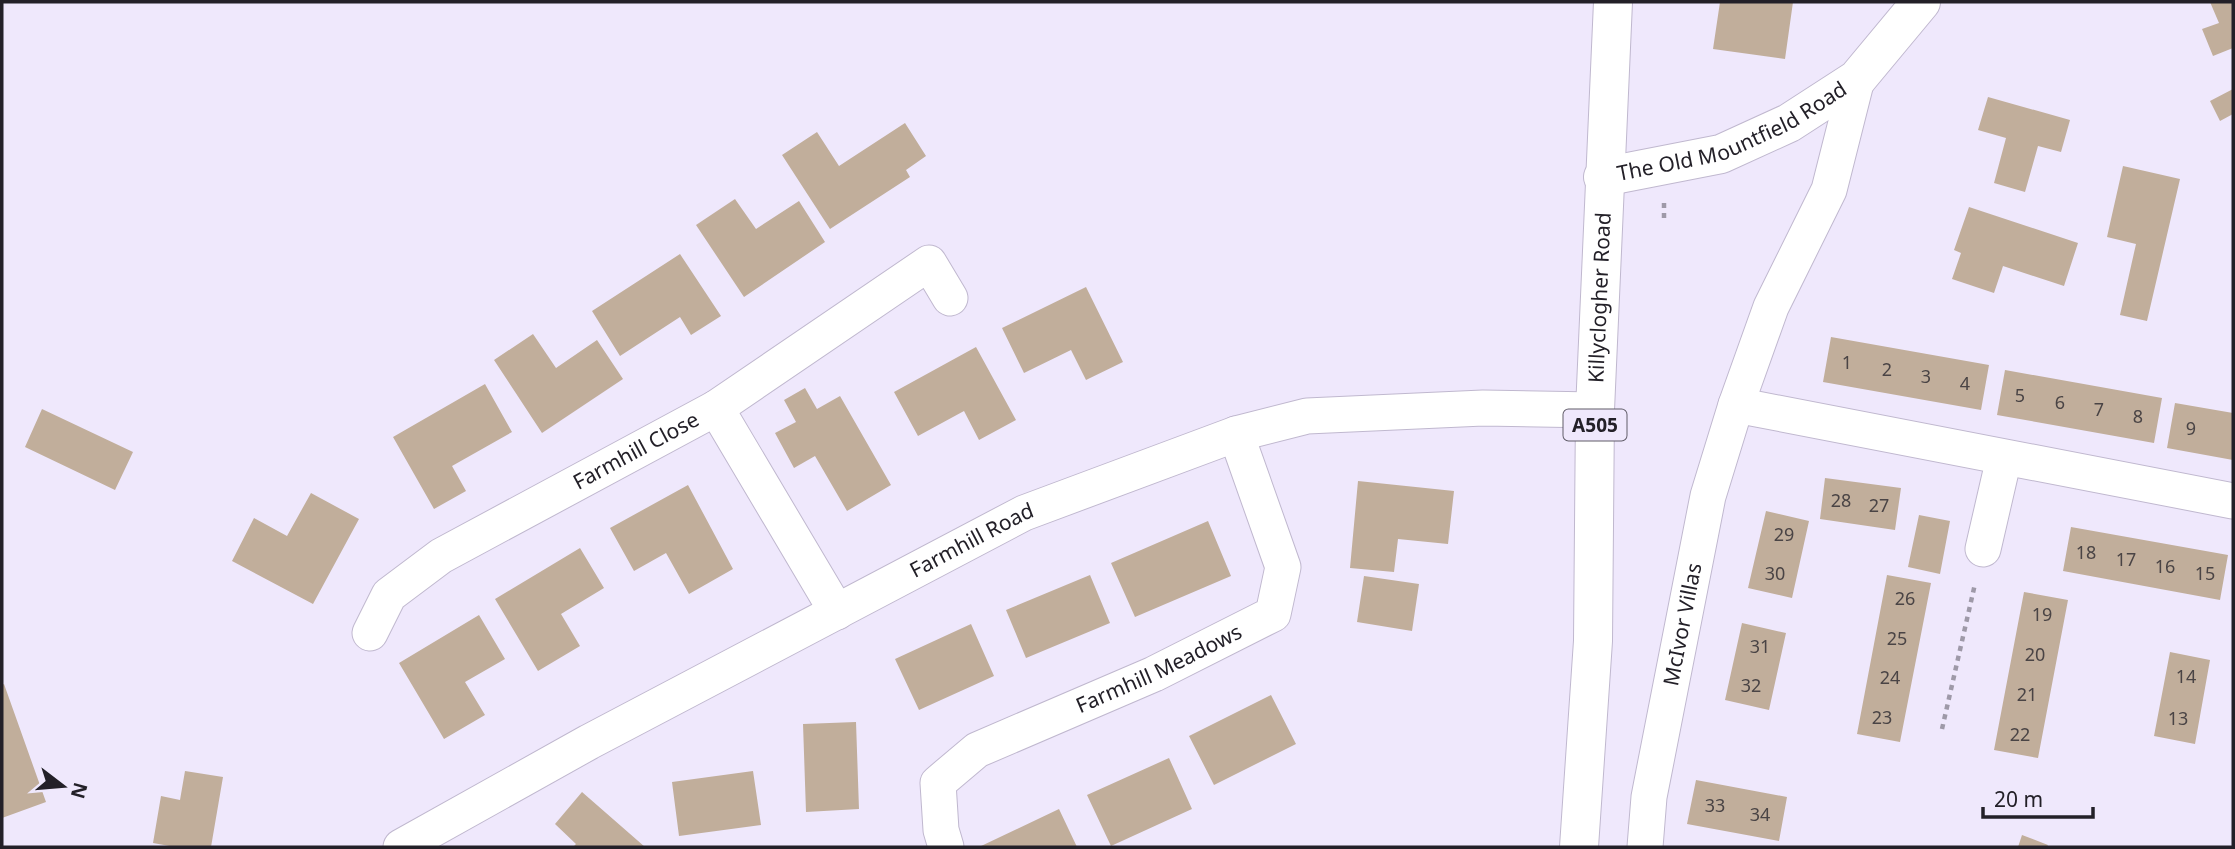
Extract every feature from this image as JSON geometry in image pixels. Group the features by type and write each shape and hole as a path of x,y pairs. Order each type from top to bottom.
{"main road":[{"name":"Killyclogher Road","path":"1579,847 1593,641 1595,410 1612,2"},
{"name":"The Old Mountfield Road","path":"1603,177 1721,153 1789,123 1857,79 1921,2"}],"street":[{"name":"McIvor Villas","path":"1645,847 1649,797 1708,496 1736,405 1771,307 1829,190 1857,79"},
{"path":"716,408 929,263 950,298"},
{"path":"1736,405 2233,501"},
{"name":"Farmhill Close","path":"370,633 388,595 440,556 716,408 836,612"},
{"name":"Farmhill Road","path":"401,847 589,742 1024,513 1236,434 1307,416 1483,408 1595,410"},
{"name":"Farmhill Meadows","path":"946,847 941,830 938,783 977,750 1154,674 1273,614 1283,567 1236,434"},
{"path":"1983,549 2004,458"}],"path":[{"path":"1942,729 1983,549"}],"building":[{"path":"1720,2 1793,2 1785,59 1713,49"},
{"path":"2210,2 2233,2 2233,48 2213,56 2202,29 2219,23"},
{"path":"2233,89 2233,114 2220,121 2210,101"},
{"path":"1988,97 2070,120 2061,152 2038,146 2025,192 1994,183 2006,138 1978,130"},
{"path":"905,123 926,156 906,170 910,177 830,229 782,155 817,132 839,166"},
{"path":"2123,166 2180,179 2147,321 2120,315 2136,244 2107,237"},
{"path":"735,199 756,229 799,201 825,242 744,297 696,225"},
{"path":"1969,207 2078,243 2064,286 2003,266 1994,293 1952,279 1961,253 1954,250"},
{"path":"680,254 721,316 691,335 680,317 620,356 592,311"},
{"path":"1086,287 1123,362 1086,380 1071,350 1024,373 1002,328"},
{"path":"533,334 556,368 597,340 623,379 542,433 494,360"},
{"path":"1831,337 1989,365 1981,410 1823,382"},
{"path":"976,347 1016,420 979,440 964,411 918,436 894,392"},
{"path":"2005,370 2162,398 2154,443 1997,415"},
{"path":"485,384 512,432 452,466 466,491 434,509 393,437"},
{"path":"805,388 817,409 840,396 891,485 847,511 815,456 794,468 775,433 796,422 784,400"},
{"path":"2175,403 2233,413 2233,460 2167,448"},
{"path":"42,409 133,452 115,490 25,447"},
{"path":"1825,478 1901,488 1895,530 1820,519"},
{"path":"1358,481 1454,491 1448,544 1398,539 1394,572 1350,568"},
{"path":"688,485 733,569 689,594 666,553 634,571 610,528"},
{"path":"311,493 359,519 313,604 232,561 254,518 287,536"},
{"path":"1766,511 1809,521 1792,598 1748,588"},
{"path":"1919,515 1950,521 1940,574 1908,567"},
{"path":"1208,521 1231,576 1135,617 1111,563"},
{"path":"2071,527 2228,555 2220,600 2063,571"},
{"path":"580,548 604,588 561,614 580,646 538,671 495,599"},
{"path":"1090,575 1110,623 1026,658 1006,610"},
{"path":"1887,575 1931,583 1900,742 1857,734"},
{"path":"1364,576 1419,584 1412,631 1357,622"},
{"path":"2024,592 2068,600 2038,758 1994,750"},
{"path":"479,615 505,659 465,682 485,715 444,739 399,663"},
{"path":"1742,623 1786,633 1769,710 1725,700"},
{"path":"971,624 994,676 919,710 895,659"},
{"path":"2170,652 2210,660 2195,744 2154,736"},
{"path":"4,684 46,802 2,818 2,685"},
{"path":"1271,695 1296,744 1214,785 1189,736"},
{"path":"856,722 859,809 806,812 803,724"},
{"path":"1169,758 1192,809 1111,846 1087,795"},
{"path":"185,771 223,777 211,847 175,847 153,843 161,796 180,800"},
{"path":"753,771 761,825 679,836 672,782"},
{"path":"1696,780 1787,797 1779,841 1687,824"},
{"path":"582,792 645,847 573,847 576,844 555,824"},
{"path":"1059,809 1077,847 979,847"},
{"path":"2022,835 2048,845 2018,847"}]}
